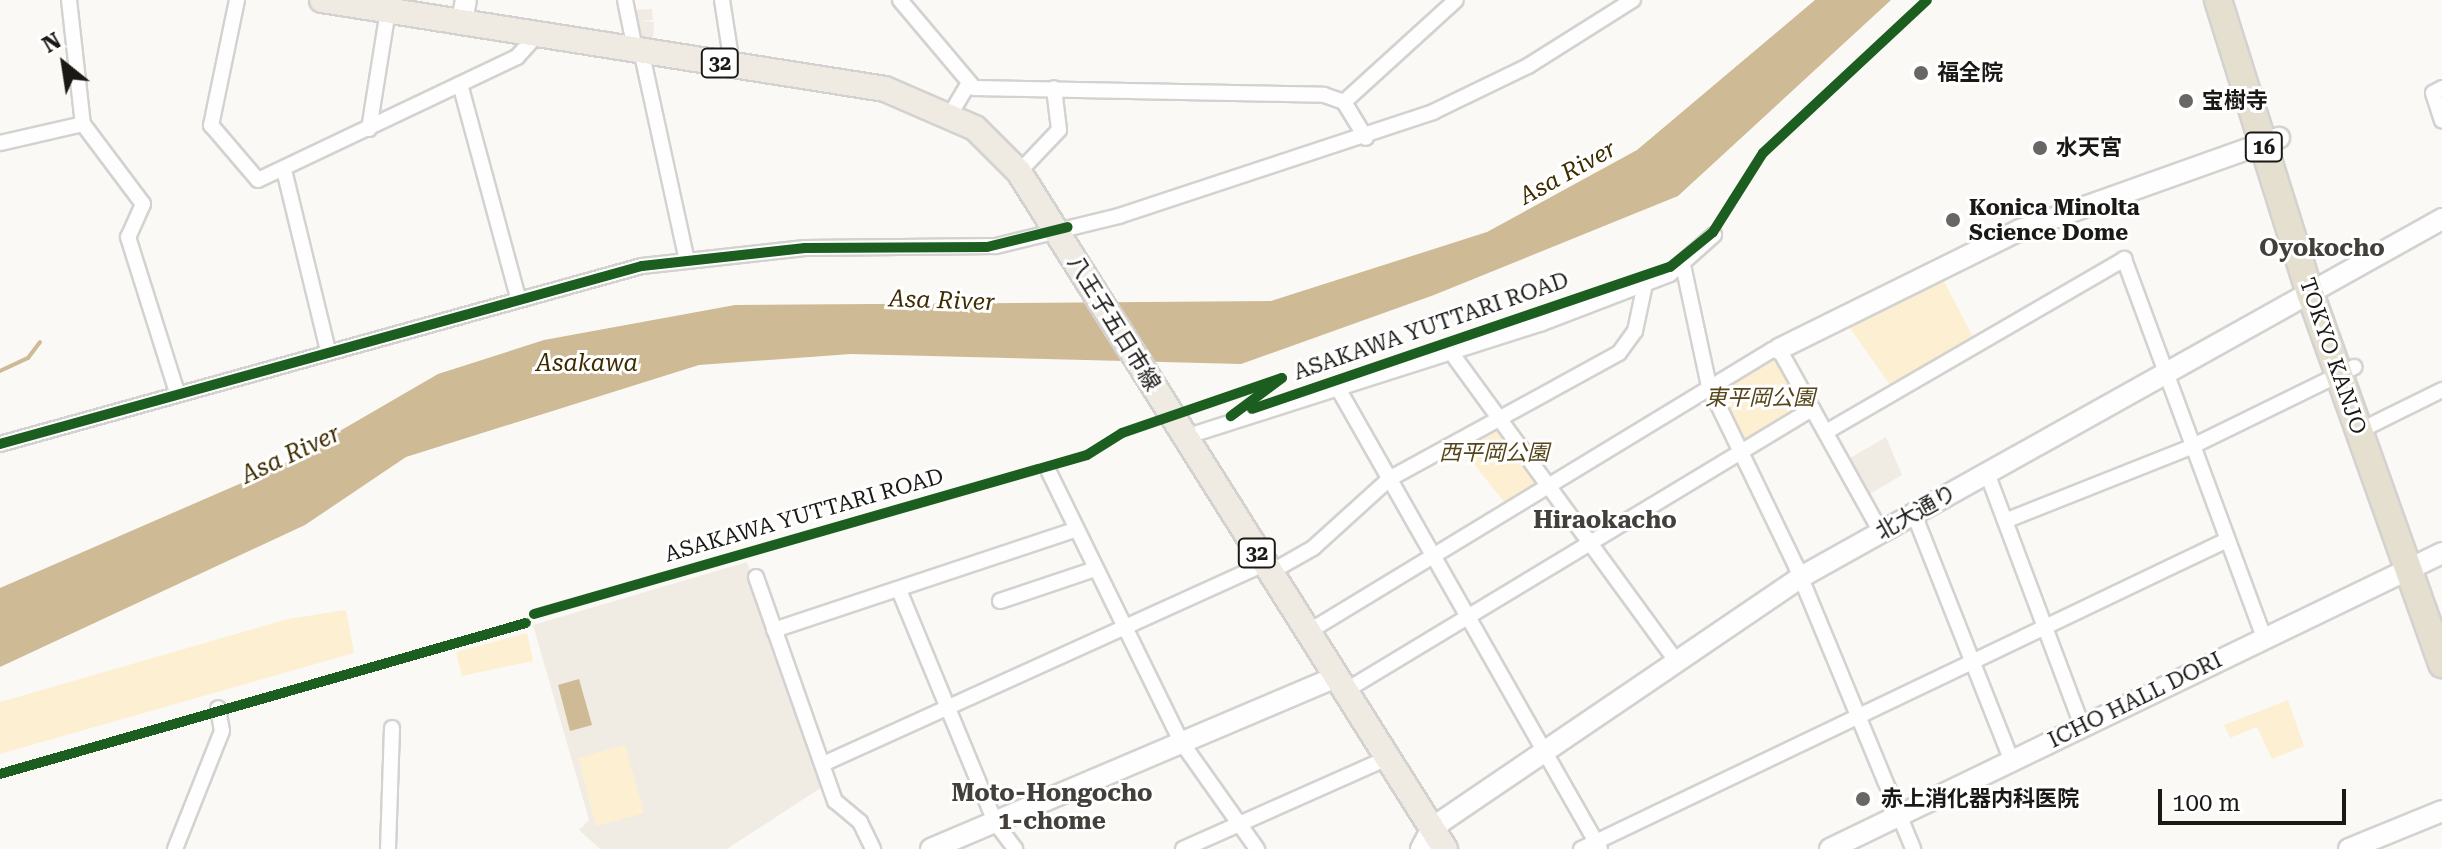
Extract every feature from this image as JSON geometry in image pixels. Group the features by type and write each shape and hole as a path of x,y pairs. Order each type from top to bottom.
{"highway":[{"name":"TOKYO KANJO","path":"2218,0 2271,141 2367,427 2425,561 2442,664"},
{"name":"16","path":"2237,0 2271,141"},
{"name":"16","path":"2425,561 2442,613"}],"main road":[{"name":"八王子五日市線","path":"322,0 388,11 464,11 538,34 885,89 951,113 1019,172 1387,758 1426,838 1445,849"}],"street":[{"path":"69,0 83,124 143,204 128,237 177,392"},
{"path":"237,0 211,125 258,180 517,57 538,34"},
{"path":"625,0 686,257"},
{"path":"722,0 732,64"},
{"path":"900,0 968,85 1268,91 1344,102"},
{"path":"1344,102 1456,0"},
{"path":"0,444 518,298 686,257 987,247 1058,232 1366,138 1507,77 1633,0"},
{"path":"369,129 388,11"},
{"path":"460,84 518,298"},
{"path":"951,113 968,85"},
{"path":"1019,172 1059,130 1054,88"},
{"path":"2442,88 2433,93 2442,121"},
{"path":"1344,102 1366,138"},
{"path":"0,143 83,124"},
{"path":"1308,632 1709,386 1779,349 2020,230 2271,141"},
{"path":"284,170 328,350"},
{"name":"北大通り","path":"1426,838 1542,752 1801,577 2442,219"},
{"path":"1182,432 1339,390 1453,355 1645,284 1683,265 1714,235"},
{"path":"1826,432 2124,259 2264,638"},
{"path":"1683,265 1709,386 1801,577 1913,849"},
{"path":"823,764 1124,628 1313,548 1389,479 1619,353 1635,331 1645,284"},
{"path":"1779,349 1881,532"},
{"path":"1453,355 1498,419 1552,482 1676,661"},
{"path":"2005,521 2191,447 2347,371"},
{"path":"1339,390 1465,617 1598,845"},
{"path":"2367,427 2442,390"},
{"path":"931,849 1182,743 1341,684 1465,617 1812,409"},
{"path":"1049,472 1182,743 1242,823 1257,849"},
{"path":"1987,473 2082,726"},
{"path":"1914,514 1968,661 2012,761"},
{"path":"774,630 1075,530"},
{"path":"1581,849 1598,845 1856,715 2227,540"},
{"name":"ICHO HALL DORI","path":"1830,849 2425,561"},
{"path":"1000,601 1095,569"},
{"path":"756,577 835,801 860,822 873,849"},
{"path":"899,590 995,822 1015,849"},
{"path":"175,849 222,731 218,708"},
{"path":"388,849 392,728"},
{"path":"1183,849 1387,758"},
{"path":"2349,849 2442,811"}],"shaded area":[{"path":"652,9 653,20 640,21 654,22 653,43 638,41 635,10"},
{"path":"1886,437 1902,475 1863,498 1843,462"},
{"path":"747,562 822,787 727,849 600,849 579,830 589,820 533,625"}],"green space":[{"path":"1942,277 1978,347 1893,389 1847,324"},
{"name":"東平岡公園","path":"1772,350 1812,409 1740,452 1709,386"},
{"name":"西平岡公園","path":"1499,425 1541,482 1506,504 1459,446"},
{"path":"346,610 354,653 0,754 0,702 288,619"},
{"path":"527,633 533,661 462,676 456,652"},
{"path":"2288,700 2304,746 2272,759 2257,727 2230,738 2224,725"},
{"path":"625,745 644,813 596,826 578,758"}],"water":[{"name":"Asakawa","path":"1815,0 1891,0 1678,196 1434,295 1241,364 851,354 699,365 406,457 305,525 0,667 0,588 276,468 438,374 544,340 735,305 1271,301 1487,232 1637,150"},
{"path":"579,679 592,725 570,731 558,685"}],"waterway":[{"path":"0,371 28,358 40,342"}],"cycle path":[{"name":"ASAKAWA YUTTARI ROAD","path":"1252,409 1670,267 1713,232 1763,153 1927,0"},
{"path":"0,444 642,266 805,248 987,247 1068,227"},
{"name":"ASAKAWA YUTTARI ROAD","path":"534,614 1087,455 1122,433 1282,378 1231,416"},
{"path":"0,774 526,623"}],"place":[{"name":"福全院","path":"1921,73"},
{"name":"宝樹寺","path":"2186,101"},
{"name":"水天宮","path":"2040,148"},
{"name":"Konica Minolta Science Dome","path":"1953,220"},
{"name":"赤上消化器内科医院","path":"1863,799"}],"district":[{"name":"Oyokocho","path":"2322,249"},
{"name":"Hiraokacho","path":"1605,521"},
{"name":"Moto-Hongocho 1-chome","path":"1052,808"}],"water label":[{"name":"Asa River","path":"1568,173"},
{"name":"Asa River","path":"942,301"},
{"name":"Asa River","path":"291,455"}]}
